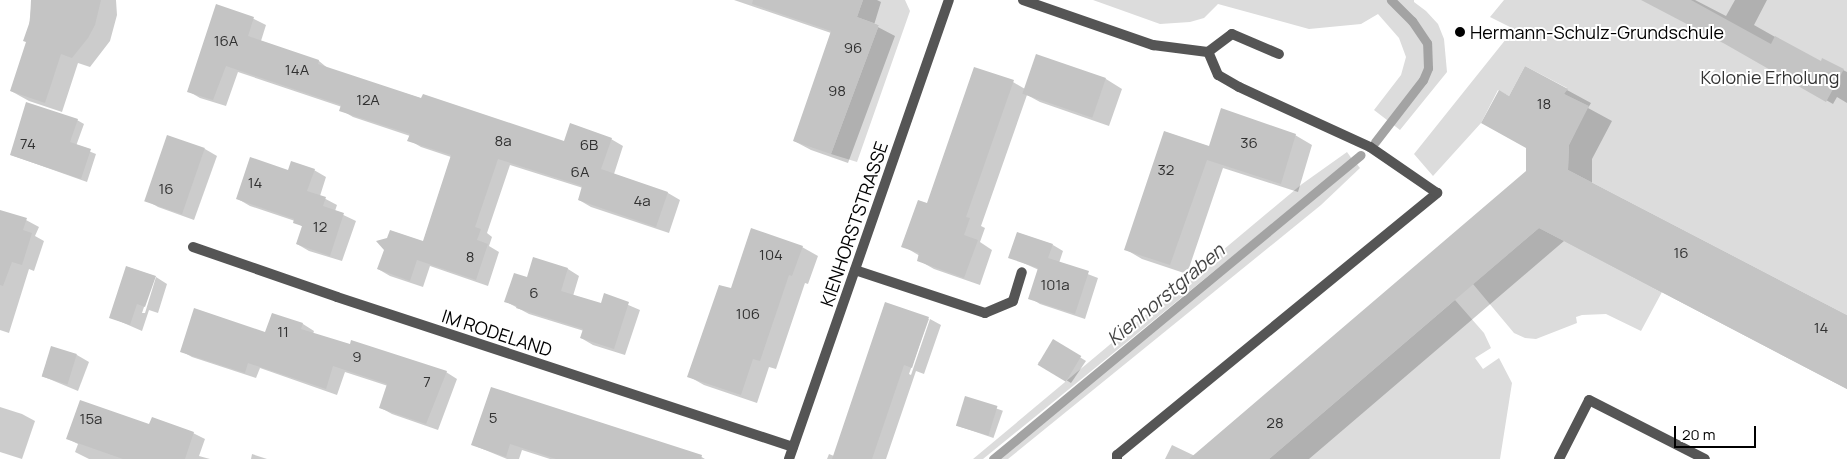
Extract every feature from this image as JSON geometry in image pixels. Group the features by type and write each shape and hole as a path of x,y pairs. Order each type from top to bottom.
{"street":[{"name":"KIENHORSTSTRASSE","path":"789,459 949,0"},
{"path":"1024,0 1153,45 1208,52 1232,34 1280,54"},
{"path":"1117,459 1117,454 1437,193 1370,147 1238,87 1218,76 1208,52"},
{"name":"IM RODELAND","path":"192,247 346,300 793,447"},
{"path":"855,270 984,313 1013,301 1022,272"},
{"path":"1559,459 1589,400 1705,459"}],"green space":[{"path":"863,0 905,0 910,11 857,162 831,154 879,25 857,17"},
{"path":"1093,0 1414,0 1438,24 1444,39 1447,72 1400,130 1374,110 1401,75 1406,57 1399,38 1378,14 1361,24 1309,29 1218,4 1204,18 1190,22 1160,24"},
{"name":"Kolonie Erholung","path":"1504,0 1847,0 1847,315 1568,170 1569,145 1588,106 1564,94 1567,88 1525,66 1509,96 1498,90 1481,123 1433,176 1414,154 1514,29 1490,17"},
{"path":"1347,152 1352,159 983,459 973,459 1302,184"},
{"path":"1356,163 1360,168 1321,205 1008,459 998,459"},
{"path":"1539,228 1662,292 1641,331 1606,314 1576,317 1577,323 1536,339 1525,338 1514,333 1473,284"},
{"path":"1455,300 1484,333 1491,348 1475,358 1483,369 1499,358 1512,383 1500,459 1269,459"}],"building":[{"path":"31,0 101,0 95,25 88,38 72,58 61,54 45,103 10,91 26,42 23,41 30,21"},
{"path":"753,0 863,0 857,17 879,25 831,154 793,141 831,31 752,4"},
{"path":"1641,0 1691,0 1771,44 1775,36 1821,61 1822,58 1844,69 1826,102 1725,44"},
{"path":"216,4 254,17 248,36 319,60 318,64 421,98 423,94 564,141 570,123 612,138 601,169 668,192 656,227 578,200 582,186 498,159 475,227 481,229 477,240 488,244 476,280 417,260 410,281 377,269 384,250 376,241 387,238 390,230 423,241 451,155 407,141 410,134 339,111 341,105 226,66 213,100 187,92"},
{"path":"1036,54 1106,78 1092,118 1022,94"},
{"path":"1525,66 1568,89 1564,94 1589,106 1569,145 1568,170 1847,315 1847,389 1539,228 1269,459 1189,459 1526,171 1526,148 1481,123 1499,90 1509,96"},
{"path":"974,67 1014,80 966,217 970,218 964,235 978,240 964,278 917,261 919,253 901,247 918,200 927,203"},
{"path":"26,102 78,119 70,142 91,149 81,179 10,155"},
{"path":"1221,108 1296,134 1281,184 1207,160 1170,265 1124,250 1164,131 1209,146"},
{"path":"167,135 205,148 182,214 144,201"},
{"path":"250,157 288,170 291,161 315,169 307,191 326,197 323,206 344,213 330,256 296,244 302,226 293,223 294,219 236,199"},
{"path":"0,210 27,218 23,230 32,233 22,265 12,262 3,286 0,285"},
{"path":"751,228 803,246 792,276 789,275 760,361 753,359 741,395 687,377 719,285 731,288"},
{"path":"1017,232 1053,244 1048,258 1089,271 1075,314 1028,299 1038,268 1008,258"},
{"path":"533,257 568,268 561,291 601,303 604,293 629,302 614,349 580,338 583,329 516,308 517,306 504,302 514,273 527,277"},
{"path":"126,266 156,276 145,307 137,304 130,325 109,318"},
{"path":"885,302 929,317 912,368 904,365 872,459 832,459"},
{"path":"194,308 265,332 272,313 303,323 301,329 350,344 351,340 447,371 426,424 379,408 387,384 333,366 326,389 248,363 245,373 180,352"},
{"path":"1053,339 1081,356 1066,382 1038,365"},
{"path":"51,346 77,354 67,384 42,377"},
{"path":"491,387 702,455 701,459 556,459 510,444 506,457 471,445"},
{"path":"965,396 998,406 988,436 956,426"},
{"path":"80,400 149,424 152,417 194,432 185,459 123,459 66,439"}],"waterway":[{"name":"Kienhorstgraben","path":"1375,142 1423,80 1428,68 1427,43 1412,21 1391,0"},
{"name":"Kienhorstgraben","path":"993,459 1360,155"}],"place":[{"name":"Hermann-Schulz-Grundschule","path":"1460,32"}]}
